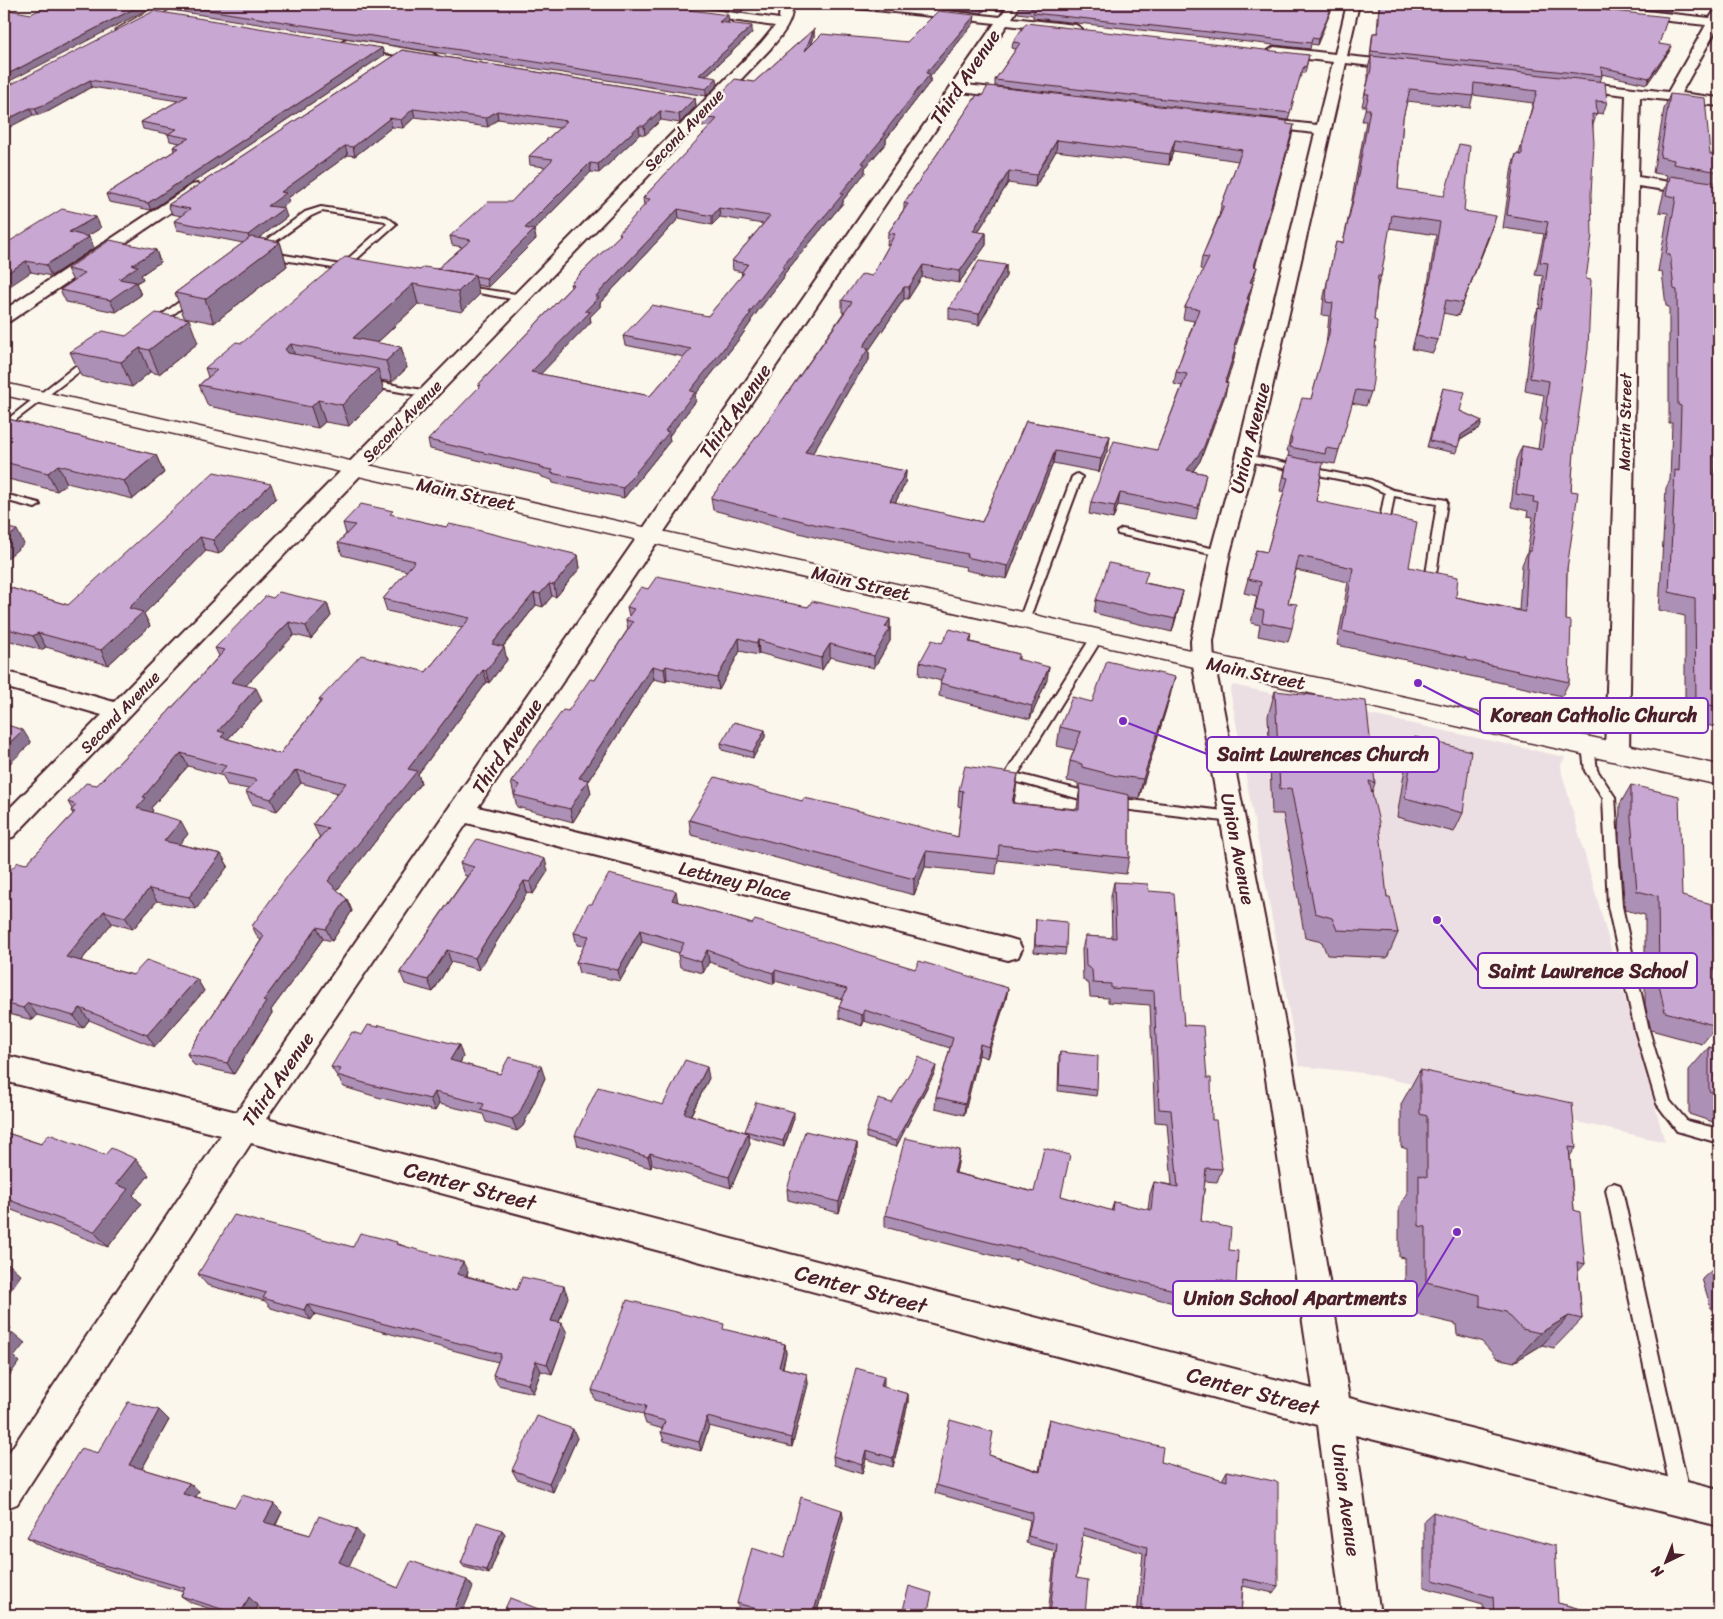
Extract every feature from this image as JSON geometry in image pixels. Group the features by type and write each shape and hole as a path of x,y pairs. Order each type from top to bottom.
{"street":[{"path":"644,4 783,22"},
{"name":"Second Avenue","path":"4,830 523,298 703,102 780,29 787,9 786,4"},
{"path":"857,4 1086,30"},
{"name":"Third Avenue","path":"4,1491 244,1127 1015,4"},
{"name":"Union Avenue","path":"1352,4 1246,458 1220,553 1202,642 1203,661 1274,1038 1333,1412 1361,1615"},
{"path":"1549,4 1717,17 1672,97"},
{"path":"113,34 156,12 173,9"},
{"path":"332,41 449,60"},
{"path":"1259,50 1422,68"},
{"path":"386,62 401,52"},
{"path":"1556,84 1719,102"},
{"path":"958,88 1030,96"},
{"name":"Martin Street","path":"1617,752 1633,92"},
{"path":"1247,121 1323,130"},
{"path":"4,317 211,178"},
{"path":"1631,180 1719,194"},
{"name":"Main Street","path":"4,389 1203,661 1719,775"},
{"path":"4,679 120,712"},
{"name":"Lettney Place","path":"462,812 1008,949"},
{"name":"Center Street","path":"4,1068 244,1127 1333,1412 1719,1508"}],"lane":[{"path":"248,257 308,214 321,210 387,219 392,224 343,267"},
{"path":"256,251 362,271"},
{"path":"455,286 523,298"},
{"path":"145,331 200,291"},
{"path":"4,426 81,366 97,358"},
{"path":"356,381 428,394"},
{"path":"1246,458 1372,482 1390,492 1442,502 1431,574"},
{"path":"1024,620 1078,477"},
{"path":"1384,525 1390,492"},
{"path":"4,497 35,505"},
{"path":"1122,532 1220,553"},
{"path":"1097,637 1010,776 1113,802 1232,817"},
{"path":"1588,746 1592,771 1609,797 1615,906 1642,1030 1664,1104 1682,1126 1719,1136"},
{"path":"1614,1190 1681,1499"}],"shaded area":[{"path":"1233,685 1565,757 1561,765 1562,773 1665,1142 1363,1073 1299,1066 1230,690"}],"building":[{"path":"51,4 143,4 4,76 4,9 31,14"},
{"path":"170,4 646,4 728,15 719,22 752,26 699,75 717,78 706,89"},
{"path":"951,4 985,4 982,7"},
{"path":"1020,4 1333,4 1318,39 1312,38 1311,43 1033,13 1036,9 1018,7"},
{"path":"1380,4 1550,4 1668,17 1659,44 1672,46 1649,78 1601,67 1602,76 1371,51 1373,33 1378,33"},
{"path":"1650,4 1673,4 1672,6"},
{"path":"154,11 382,48 148,203 106,194 179,148 173,147 189,138 168,134 177,129 141,122 187,96 90,80 46,104 30,108 4,121 4,88"},
{"path":"938,11 975,15 926,73 930,74 862,163 865,164 840,194 843,194 782,267 784,268 749,313 751,313 690,391 695,392 665,431 669,432 623,488 551,473 553,470 540,468 541,466 428,440 574,284 570,284 621,234 619,233 650,199 643,198 717,119 699,117 735,79 754,82 814,29 805,51 822,34 907,42","holes":["719,208 770,216 732,261 748,264 741,273 744,273 708,316 652,305 623,336 691,349 650,396 531,372 590,312 585,311 599,297 595,297 678,209 712,216"]},
{"path":"1026,23 1309,55 1306,67 1304,66 1300,77 1290,113 995,80 1020,43 1013,42"},
{"path":"402,50 695,98 679,114 660,111 644,126 639,126 598,164 590,163 525,228 534,230 486,278 437,269 471,240 450,236 488,202 511,202 553,159 529,156 567,121 497,111 486,118 413,109 401,120 390,118 353,147 345,146 281,192 286,193 268,206 284,208 248,235 174,221 190,209 168,205"},
{"path":"1371,56 1605,82 1607,102 1596,101 1597,115 1592,114 1594,143 1591,194 1592,235 1586,279 1591,280 1588,349 1575,440 1571,491 1578,492 1567,569 1566,620 1571,621 1569,682 1342,631 1353,568 1299,556 1288,603 1297,604 1292,628 1262,622 1264,611 1255,609 1261,582 1248,579 1256,550 1267,552 1288,478 1284,477 1288,456 1323,463 1316,501 1417,522 1409,567 1458,577 1456,597 1525,612 1528,551 1531,551 1539,503 1533,502 1534,497 1516,494 1522,446 1542,450 1548,407 1546,406 1549,381 1530,378 1538,308 1542,309 1548,263 1540,262 1548,222 1507,215 1516,154 1522,155 1522,143 1537,91 1474,83 1473,96 1410,89 1403,118 1398,189 1444,196 1459,144 1470,146 1464,211 1496,216 1463,303 1446,300 1438,340 1416,336 1431,277 1440,222 1392,215 1381,276 1378,276 1374,320 1377,321 1371,392 1356,390 1339,450 1326,448 1325,454 1290,447 1292,438 1290,438 1302,398 1311,399 1329,334 1333,303 1326,302 1327,283 1336,242 1343,243 1355,192 1370,109 1365,109 1369,94 1365,94 1371,69"},
{"path":"988,86 1287,121 1287,124 1294,125 1254,266 1257,267 1250,282 1253,283 1247,299 1249,299 1225,382 1228,383 1203,449 1187,470 1206,474 1198,508 1120,493 1115,506 1091,502 1114,441 1157,450 1187,374 1176,372 1199,309 1185,307 1209,258 1202,257 1224,206 1221,206 1242,150 1175,140 1170,154 1057,140 1036,175 1009,171 973,231 986,233 960,271 923,265 909,287 904,287 863,347 869,348 851,374 805,452 906,471 890,501 982,522 1026,421 1110,436 1101,459 1055,451 1008,566 966,557 968,554 818,525 711,498 852,302 842,300 862,274 872,276 895,234 888,233 908,204 904,203 977,95 982,96"},
{"path":"1670,94 1705,98 1710,154 1719,155 1719,172 1673,164 1674,160 1660,157"},
{"path":"1670,176 1719,183 1719,230 1713,229 1714,280 1719,281 1719,444 1714,443 1715,507 1719,507 1719,707 1696,702 1695,598 1669,592 1675,470 1679,471 1681,406 1678,405 1677,290 1674,289 1670,255 1666,254 1676,197 1666,195"},
{"path":"62,209 96,217 69,232 89,237 46,265 26,261 4,275 4,240 10,241"},
{"path":"251,237 280,242 205,299 175,293"},
{"path":"110,240 156,250 132,265 138,266 119,279 136,282 110,300 60,290 85,273 67,269"},
{"path":"345,257 420,270 424,267 475,275 458,292 413,284 353,338 401,347 386,361 291,344 285,349 288,353 378,369 342,405 318,400 311,407 199,385 217,370 205,368 236,342 242,343"},
{"path":"979,261 1006,265 979,314 949,308"},
{"path":"156,313 189,319 149,350 140,348 121,362 70,352 103,331 126,336"},
{"path":"1443,388 1465,392 1460,411 1482,421 1461,435 1458,447 1430,441"},
{"path":"4,418 156,455 124,481 58,465 48,473 4,462"},
{"path":"214,472 271,484 213,540 200,537 129,608 143,612 101,650 38,633 33,636 4,628 4,586 68,605"},
{"path":"361,504 393,511 390,514 446,527 449,524 469,528 578,555 554,585 549,584 540,594 534,593 492,644 504,647 486,671 483,670 408,769 417,771 328,881 347,899 326,929 317,927 263,1001 266,1002 227,1063 187,1054 264,936 252,926 289,874 328,828 313,824 346,783 296,770 271,799 246,792 257,780 221,772 226,766 181,753 143,797 146,798 137,808 181,821 164,841 221,854 189,897 149,889 125,917 104,911 66,957 133,975 147,960 197,979 147,1035 80,1008 74,1016 28,1003 23,1008 4,1003 4,877 18,862 26,864 75,812 71,811 76,805 68,802 86,783 97,785 158,723 225,650 215,648 266,596 273,598 279,592 327,603 306,626 289,622 231,682 256,688 218,731 225,733 221,737 280,754 322,700 319,700 361,655 426,672 470,618 383,599 415,561 338,543 355,525 343,523"},
{"path":"4,527 17,530 4,541"},
{"path":"1109,563 1148,571 1144,583 1183,591 1175,619 1096,600"},
{"path":"657,576 808,607 812,601 890,619 885,627 890,628 874,656 830,644 821,658 758,640 757,643 739,638 717,678 666,666 664,669 652,666 579,778 588,780 570,809 514,795 520,785 511,782 563,710 568,711 590,679 595,680 633,622 626,620 634,609 627,607 641,587 648,589"},
{"path":"950,629 972,635 969,642 1019,654 1017,659 1049,667 1032,706 940,683 945,669 920,662 932,640 942,643"},
{"path":"1107,661 1175,677 1143,779 1117,776 1082,767 1082,764 1070,761 1081,732 1060,727 1072,697 1092,702"},
{"path":"1275,691 1366,701 1375,783 1369,781 1379,822 1387,897 1390,897 1398,933 1337,930 1332,918 1315,913 1291,788 1280,789"},
{"path":"734,722 765,730 753,752 721,743"},
{"path":"4,724 23,730 4,748"},
{"path":"1415,737 1471,751 1463,813 1405,798"},
{"path":"965,766 1018,774 1012,803 1079,810 1080,784 1129,795 1129,858 999,845 998,859 926,851 914,879 689,820 715,777 802,801 804,798 837,805 958,837 963,791 959,790"},
{"path":"1631,785 1679,796 1682,896 1712,904 1717,1026 1665,1012 1659,985 1658,896 1637,891 1631,818"},
{"path":"477,839 545,859 530,882 524,881 475,958 447,950 428,980 400,972 474,867 460,863"},
{"path":"609,874 676,891 672,900 752,924 755,920 915,969 919,961 1008,988 989,1047 980,1044 965,1104 936,1097 953,1038 864,1010 862,1015 839,1007 847,989 775,970 773,973 707,950 701,962 678,955 684,943 640,930 618,970 576,962 589,936 574,933 588,904 592,904"},
{"path":"1114,882 1148,884 1149,891 1174,893 1184,1025 1203,1026 1207,1078 1211,1078 1212,1120 1216,1120 1222,1169 1206,1168 1201,1221 1231,1228 1229,1250 1238,1251 1236,1284 1217,1280 1216,1300 1104,1273 1018,1247 1018,1249 885,1215 905,1138 960,1150 954,1173 1034,1192 1044,1148 1070,1155 1061,1196 1113,1211 1114,1202 1151,1210 1154,1182 1178,1187 1171,1110 1159,1109 1154,991 1111,988 1111,984 1093,983 1092,970 1086,966 1085,936 1116,938"},
{"path":"1036,919 1067,922 1066,948 1035,945"},
{"path":"368,1025 378,1027 379,1025 459,1045 450,1060 500,1074 509,1057 541,1066 519,1114 512,1119 481,1110 484,1104 434,1092 430,1099 337,1075 341,1069 331,1067 352,1032 362,1035"},
{"path":"1709,1047 1719,1050 1719,1094 1709,1091"},
{"path":"1060,1052 1098,1056 1097,1090 1059,1085"},
{"path":"919,1057 936,1066 896,1141 866,1132 878,1099 892,1103"},
{"path":"685,1060 707,1067 684,1113 748,1133 729,1177 650,1153 648,1157 575,1135 598,1087 663,1105"},
{"path":"1420,1070 1572,1103 1576,1148 1569,1147 1574,1210 1580,1212 1585,1264 1577,1262 1582,1319 1569,1316 1540,1333 1522,1329 1506,1312 1480,1306 1480,1295 1426,1282 1426,1227 1419,1226 1419,1175 1427,1177 1427,1116 1420,1114"},
{"path":"756,1102 794,1112 783,1141 745,1131"},
{"path":"805,1131 857,1143 839,1202 787,1189"},
{"path":"4,1132 41,1144 49,1134 105,1155 111,1148 136,1159 116,1184 128,1189 94,1232 4,1198"},
{"path":"234,1215 353,1247 360,1233 397,1242 396,1244 463,1262 457,1274 517,1290 522,1277 564,1286 551,1321 562,1323 547,1364 536,1361 528,1384 493,1375 501,1354 307,1304 304,1310 263,1298 266,1293 198,1274"},
{"path":"4,1263 10,1265 4,1273"},
{"path":"1713,1269 1719,1269 1719,1287"},
{"path":"627,1300 724,1324 723,1329 785,1344 779,1367 807,1374 791,1438 707,1417 699,1442 661,1432 665,1421 643,1415 646,1406 592,1390"},
{"path":"4,1330 13,1333 4,1345"},
{"path":"856,1368 884,1376 881,1386 908,1394 893,1458 866,1450 862,1465 833,1456"},
{"path":"128,1402 159,1410 129,1465 189,1483 183,1494 235,1507 242,1495 274,1504 264,1522 310,1535 319,1516 356,1529 339,1562 398,1588 411,1561 467,1580 452,1615 267,1615 249,1597 240,1615 181,1596 185,1588 104,1565 27,1537 81,1448 98,1453"},
{"path":"537,1416 573,1429 549,1483 512,1470"},
{"path":"1049,1419 1163,1447 1161,1462 1227,1481 1227,1471 1278,1482 1278,1586 1243,1579 1241,1615 1141,1615 1147,1547 1084,1528 1076,1578 1088,1580 1085,1615 1050,1615 1057,1544 1028,1536 1033,1513 936,1485 950,1420 993,1432 989,1455 1040,1472"},
{"path":"801,1497 842,1510 813,1615 776,1615 737,1603 752,1548 784,1558"},
{"path":"1433,1512 1555,1546 1558,1603 1603,1615 1494,1615 1493,1597 1433,1580"},
{"path":"477,1522 502,1530 486,1570 461,1563"},
{"path":"909,1586 932,1593 927,1615 903,1610"},
{"path":"510,1598 554,1615 502,1615"}],"place":[{"name":"Korean Catholic Church","path":"1418,683"},
{"name":"Saint Lawrences Church","path":"1123,721"},
{"name":"Saint Lawrence School","path":"1437,920"},
{"name":"Union School Apartments","path":"1457,1232"}]}
